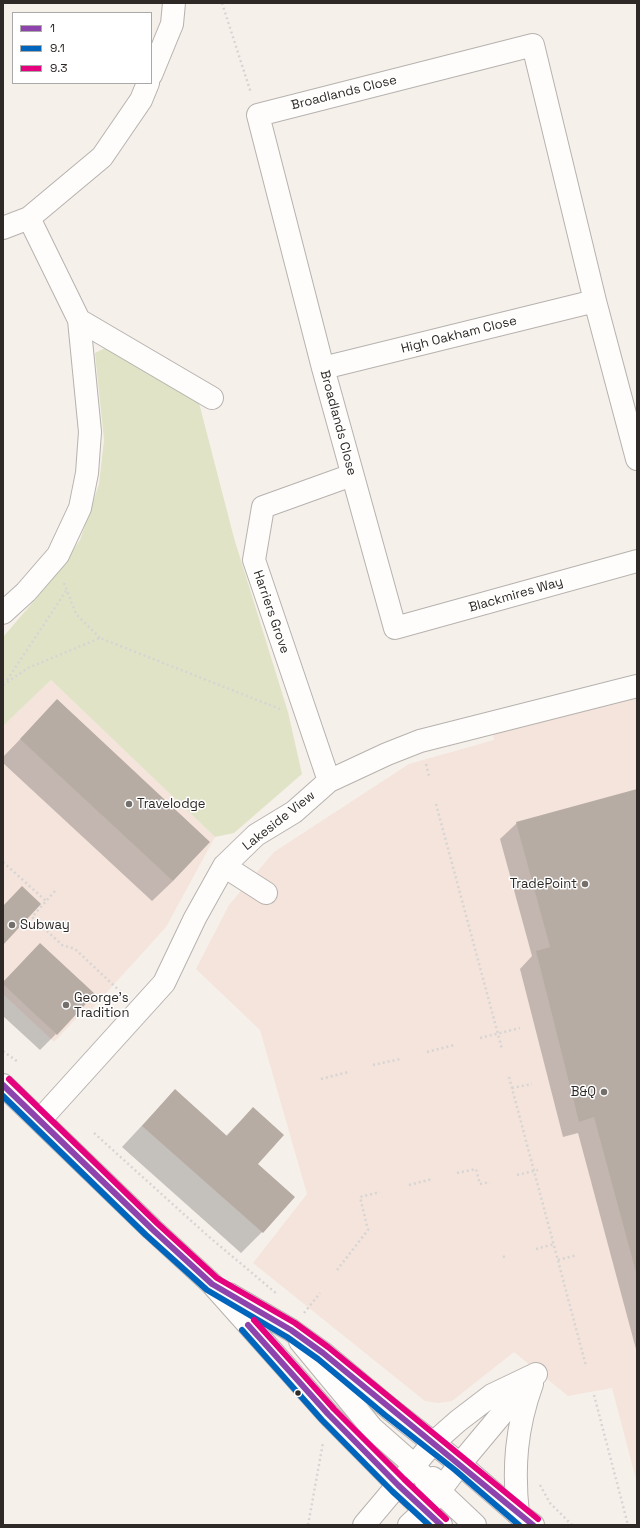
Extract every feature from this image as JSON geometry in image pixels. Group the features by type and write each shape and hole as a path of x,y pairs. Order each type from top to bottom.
{"street":[{"path":"152,73 172,24 174,3"},
{"name":"Broadlands Close","path":"395,628 323,368 258,114 533,45 595,301 637,459"},
{"path":"3,228 29,218 102,157 140,100 148,84"},
{"path":"3,613 26,592 57,556 80,508 87,473 90,432 78,320 29,218"},
{"name":"High Oakham Close","path":"323,368 595,301"},
{"path":"78,320 212,398"},
{"name":"Harriers Grove","path":"329,781 254,560 263,507 352,476"},
{"name":"Blackmires Way","path":"395,628 637,561"},
{"name":"Lakeside View","path":"40,1120 164,983 195,918 224,866 256,835 294,812 329,781 387,754 420,741 637,686"},
{"path":"224,866 266,893"},
{"path":"3,1085 152,1229 212,1284 328,1414 398,1485 441,1525"},
{"path":"212,1284 297,1323 324,1353 390,1409 460,1464 525,1520"},
{"path":"297,1323 372,1428 414,1465 426,1480 428,1494 425,1510"},
{"path":"364,1525 433,1443 458,1421 492,1395 536,1374"},
{"path":"409,1525 425,1510 460,1464 536,1374"},
{"path":"525,1520 515,1487 517,1442 526,1401 536,1374"},
{"path":"433,1443 431,1475 439,1491 475,1525"}],"path":[{"path":"222,3 258,114"},
{"path":"57,556 66,591 76,614 100,638 288,712 306,712"},
{"path":"3,685 66,591"},
{"path":"6,682 28,668 100,638"},
{"path":"436,804 502,1049"},
{"path":"3,862 46,901"},
{"path":"55,890 32,917 62,945 75,949 140,1010"},
{"path":"480,1038 520,1028"},
{"path":"427,1052 454,1045"},
{"path":"3,1052 18,1062"},
{"path":"373,1065 400,1059"},
{"path":"320,1079 348,1072"},
{"path":"509,1077 586,1366"},
{"path":"512,1088 532,1084"},
{"path":"94,1133 208,1236 279,1295"},
{"path":"457,1173 476,1169 480,1184 490,1182"},
{"path":"517,1175 538,1170"},
{"path":"409,1185 432,1179"},
{"path":"337,1270 368,1230 360,1197 380,1192"},
{"path":"536,1249 554,1244"},
{"path":"558,1260 577,1255"},
{"path":"297,1323 320,1293"},
{"path":"594,1395 628,1525"},
{"path":"308,1525 328,1414"},
{"path":"539,1483 550,1503 572,1525"}],"shaded area":[{"path":"51,680 215,837 166,927 88,1013 84,1010 54,1042 3,994 3,726"},
{"path":"637,698 637,1483 612,1388 568,1396 514,1352 452,1401 438,1403 425,1401 253,1263 307,1194 260,1030 196,969 229,905 274,852 409,764 494,740 493,733"}],"green space":[{"path":"107,347 198,399 234,538 288,712 302,774 234,833 215,837 51,680 3,726 3,637 51,581 80,540 99,484 104,440 95,353"}],"building":[{"name":"Travelodge","path":"57,699 210,842 173,881 20,739"},
{"name":"TradePoint","path":"637,789 637,1276 594,1117 579,1122 536,951 550,947 516,822"},
{"name":"Subway","path":"22,886 41,904 3,945 3,906"},
{"path":"40,943 95,994 57,1035 3,984 3,982"},
{"path":"175,1089 227,1136 253,1107 284,1135 258,1164 295,1197 263,1233 142,1126"}],"transit line":[{"name":"9.3","path":"9,1079 157,1223 217,1278 295,1323 328,1347 538,1519"},
{"name":"1","path":"3,1085 152,1229 212,1284 291,1330 323,1353 533,1525"},
{"name":"9.1","path":"3,1096 146,1235 207,1290 287,1337 318,1359 385,1415 455,1470 519,1525"},
{"name":"9.3","path":"254,1320 334,1409 446,1519"},
{"name":"1","path":"248,1325 328,1414 398,1485 441,1525"},
{"name":"9.1","path":"242,1330 322,1420 392,1491 429,1525"}],"place":[{"name":"Travelodge","path":"129,804"},
{"name":"TradePoint","path":"585,884"},
{"name":"Subway","path":"12,925"},
{"name":"George's Tradition","path":"66,1005"},
{"name":"B&Q","path":"604,1092"}]}
